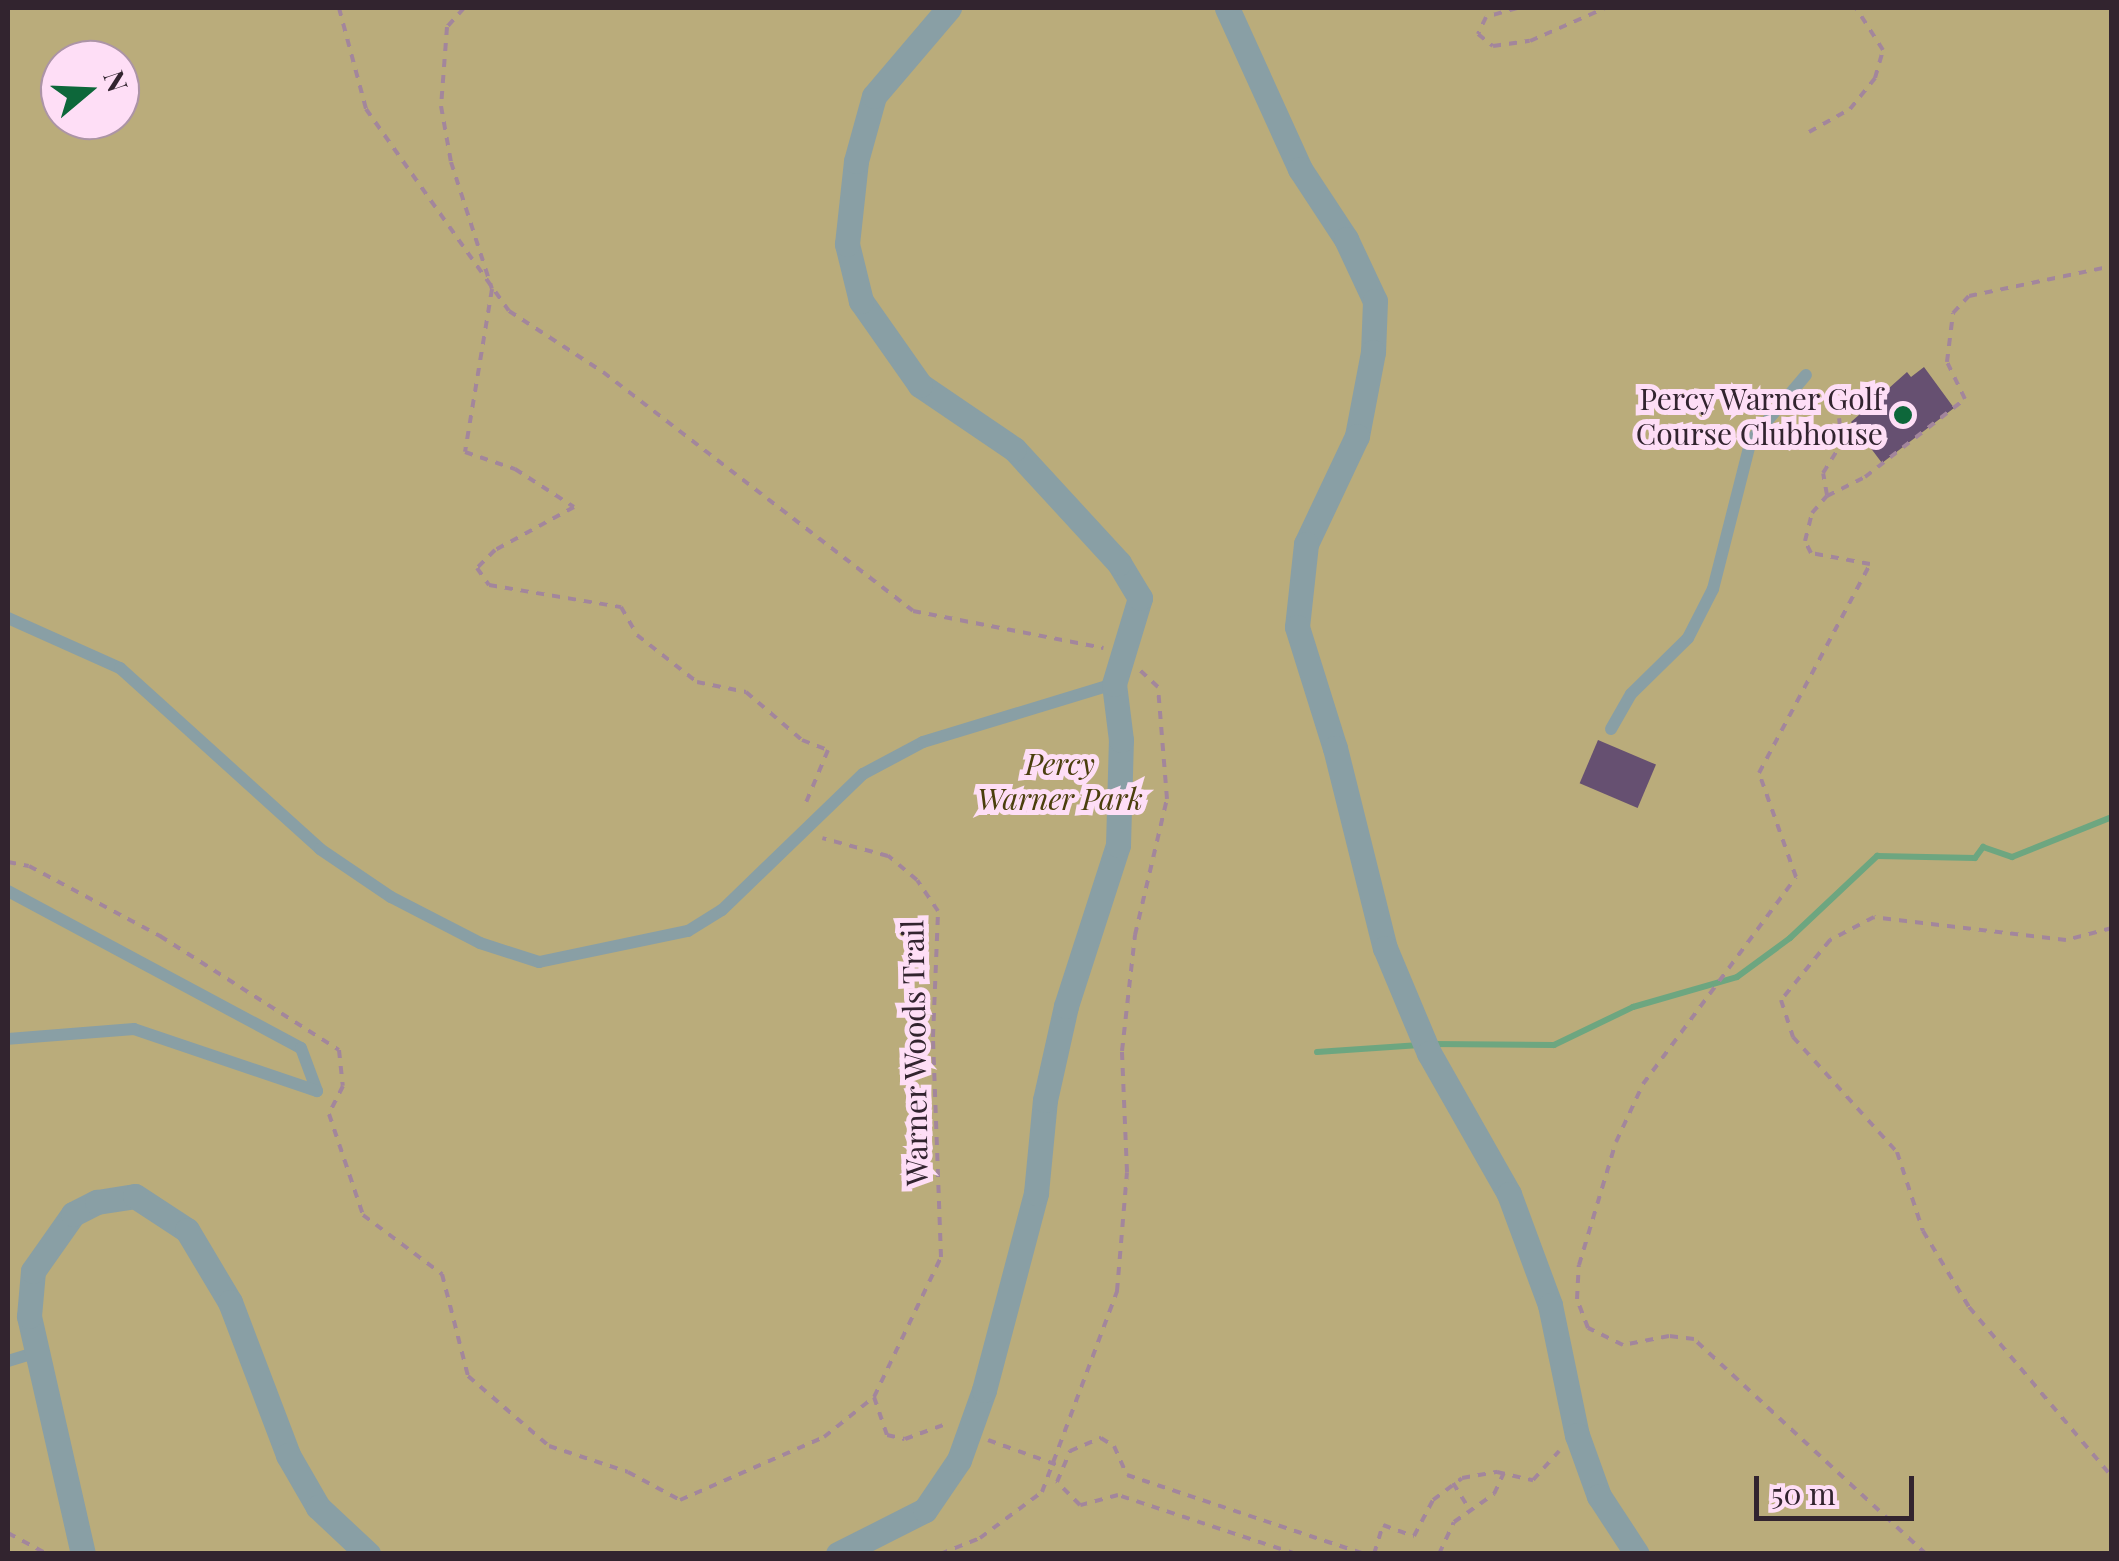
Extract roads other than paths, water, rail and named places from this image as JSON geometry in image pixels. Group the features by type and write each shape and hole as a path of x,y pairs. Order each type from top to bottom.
{"street":[{"path":"838,1554 925,1510 968,1433 1010,1306 1066,1006 1118,845 1121,740 1114,684 1140,598 1119,562 1014,449 920,385 861,301 847,244 856,161 874,96 949,8"},
{"path":"1227,8 1300,169 1346,239 1375,301 1374,352 1356,436 1306,544 1297,627 1335,748 1385,948 1429,1053 1510,1194 1550,1306 1573,1420 1600,1496 1637,1554"},
{"path":"82,1554 29,1316 32,1271 73,1214 135,1196 187,1230 230,1302 288,1455 318,1507 368,1554"}],"lane":[{"path":"1611,729 1631,694 1688,638 1714,588 1751,440 1806,375"},
{"path":"8,618 120,668 320,850 392,897 480,943 539,962 631,948 688,931 722,910 863,774 923,742 1114,684"},
{"path":"8,891 301,1048 317,1091 134,1029 8,1039"},
{"path":"8,1361 38,1352"}],"waterway":[{"path":"1433,1044 1554,1045 1633,1007 1737,977 1790,938 1877,856 1975,858 1983,847 2012,857 2112,817"},
{"path":"1317,1052 1420,1045"}],"place":[{"name":"Percy Warner Golf Course Clubhouse","path":"1903,415"}],"park label":[{"name":"Percy Warner Park","path":"1060,780"}]}
